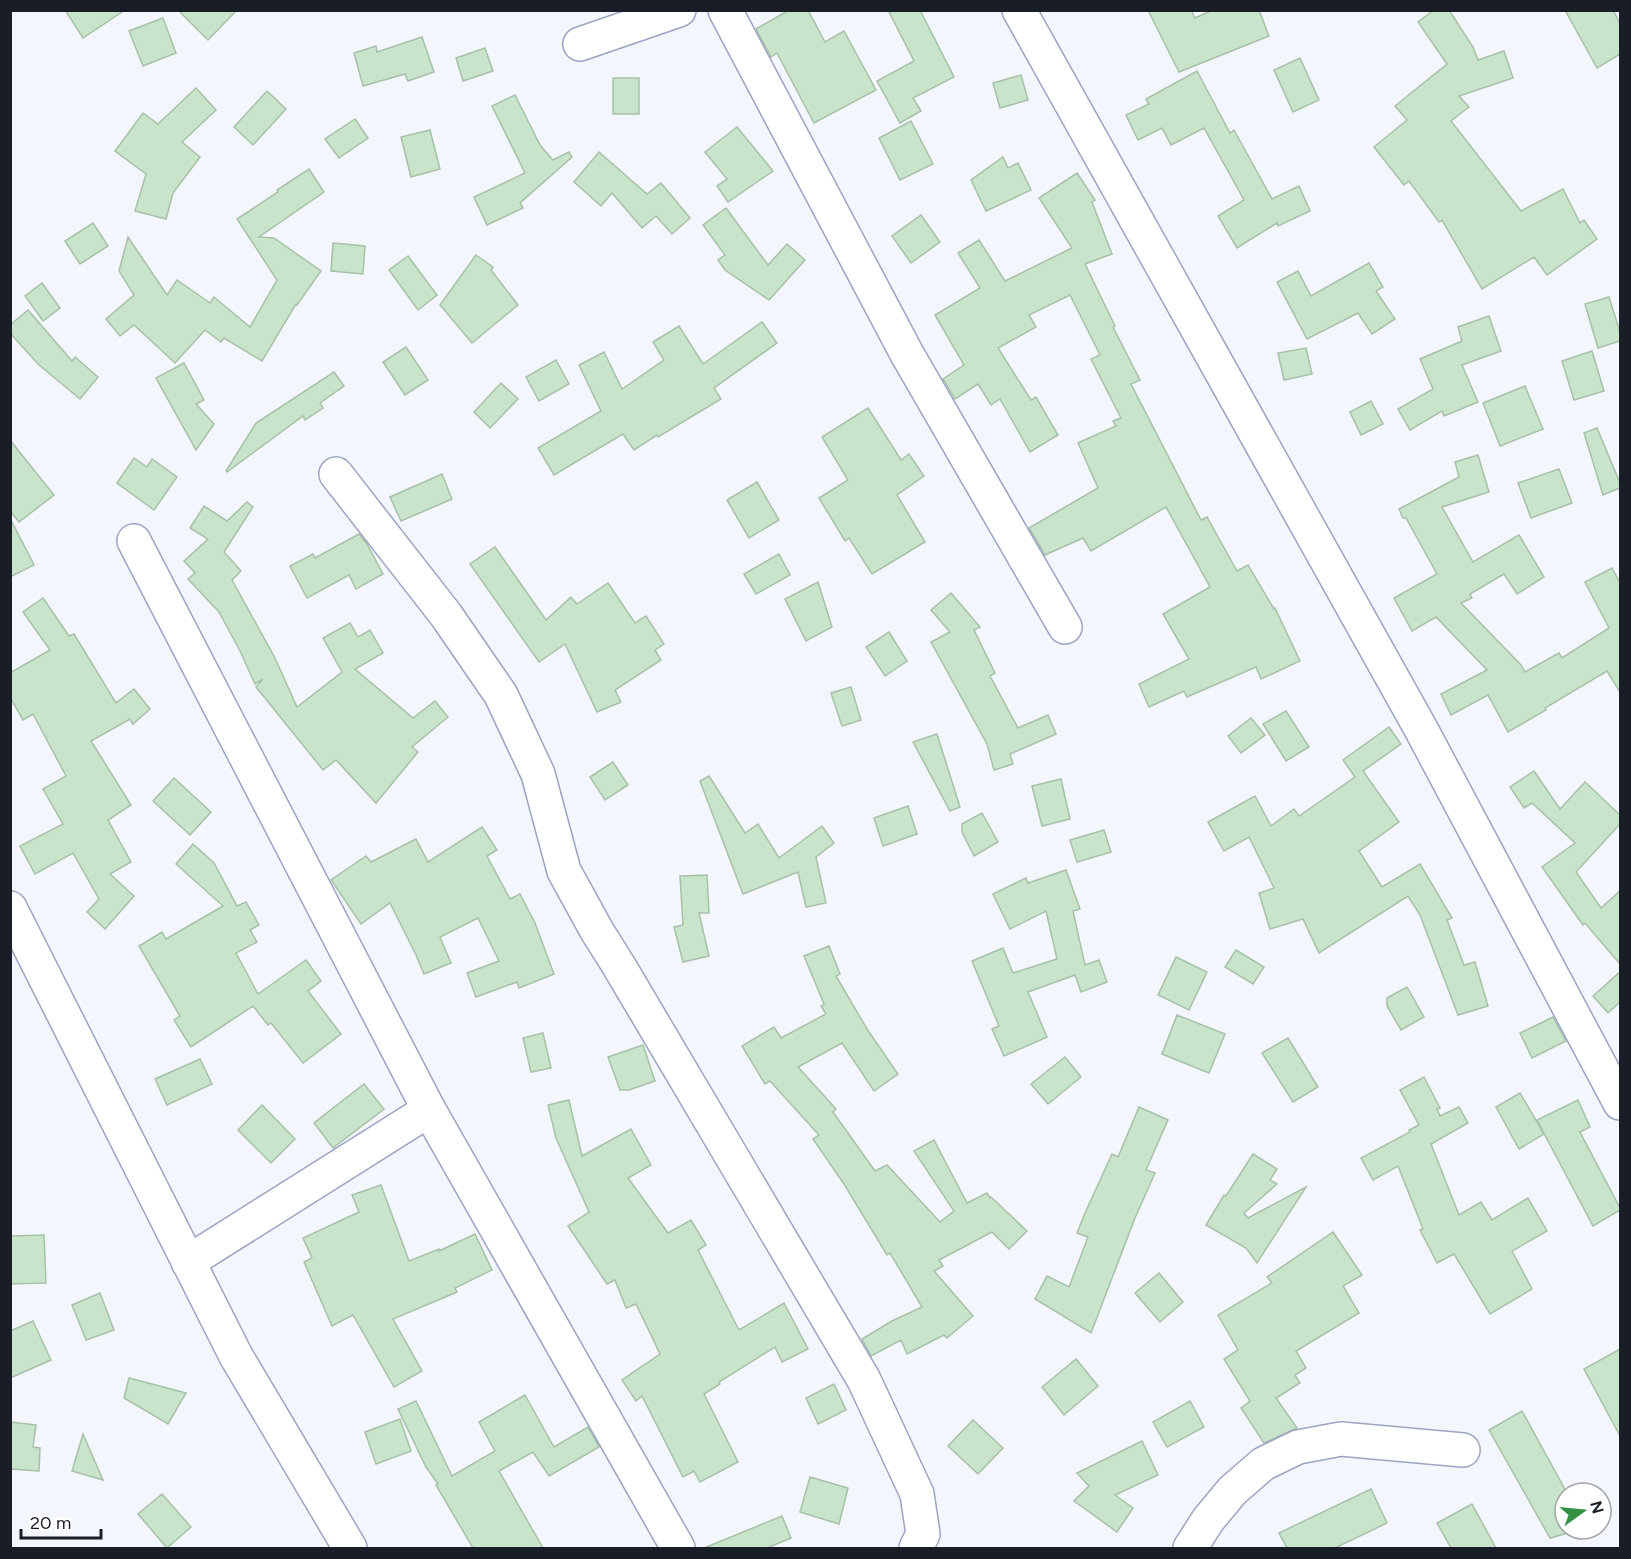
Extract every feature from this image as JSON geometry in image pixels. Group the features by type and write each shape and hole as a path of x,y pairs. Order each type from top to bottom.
{"street":[{"path":"580,44 679,10"},
{"path":"725,10 907,354 1065,627"},
{"path":"1019,10 1421,729 1620,1103"},
{"path":"336,474 446,615 501,695 538,774 564,871 597,931 864,1380 917,1494 923,1534 916,1548"},
{"path":"134,541 429,1110 678,1548"},
{"path":"10,908 236,1356 350,1548"},
{"path":"188,1262 429,1110"},
{"path":"1190,1548 1208,1520 1232,1491 1263,1464 1298,1446 1341,1439 1463,1450"}],"building":[{"path":"65,10 125,10 83,38"},
{"path":"178,10 237,10 208,40"},
{"path":"789,10 808,10 825,42 844,31 876,90 814,123 777,53 771,57 756,29"},
{"path":"888,10 920,10 954,77 913,98 921,111 900,123 877,81 914,61"},
{"path":"1148,10 1191,10 1195,18 1213,10 1259,10 1269,36 1179,72"},
{"path":"1434,10 1449,10 1473,47 1478,60 1504,51 1513,78 1459,96 1469,107 1451,121 1521,211 1563,189 1580,223 1584,220 1597,239 1547,275 1534,257 1482,289 1442,220 1439,222 1409,181 1404,185 1374,147 1407,120 1395,106 1447,64 1418,22"},
{"path":"1565,10 1613,10 1620,24 1620,54 1597,68"},
{"path":"163,18 176,53 143,66 129,31"},
{"path":"422,37 434,72 408,81 405,74 363,86 354,53 376,46 377,52"},
{"path":"485,48 493,71 463,81 456,58"},
{"path":"1300,58 1319,100 1293,112 1274,70"},
{"path":"1197,71 1230,133 1234,130 1272,199 1299,186 1310,211 1278,226 1277,223 1237,248 1218,216 1244,200 1204,128 1171,145 1162,128 1138,140 1126,115 1149,104 1146,99"},
{"path":"1021,75 1028,100 1000,108 993,83"},
{"path":"613,78 639,78 639,114 613,114"},
{"path":"196,88 216,110 182,142 200,157 173,193 166,219 135,211 146,174 115,151 143,113 158,124"},
{"path":"267,91 286,109 253,145 234,127"},
{"path":"515,95 540,145 553,160 569,152 572,157 520,203 523,208 487,225 474,197 525,173 492,106"},
{"path":"355,119 368,138 339,158 325,139"},
{"path":"911,121 933,164 900,180 879,138"},
{"path":"737,127 773,171 728,202 717,186 727,179 705,152"},
{"path":"430,130 440,169 411,177 401,137"},
{"path":"599,152 647,194 661,183 690,218 672,234 656,216 642,228 612,193 601,206 574,182"},
{"path":"1003,157 1008,168 1018,163 1031,190 986,211 971,180"},
{"path":"309,169 324,192 259,237 274,238 321,271 296,304 262,361 224,338 221,342 205,330 175,363 134,325 120,336 106,319 134,295 119,271 128,237 167,295 177,280 210,303 214,297 250,327 277,280 237,219"},
{"path":"1077,173 1095,200 1092,202 1112,254 1085,264 1140,380 1131,384 1201,520 1207,517 1237,571 1248,565 1275,608 1300,661 1261,679 1256,667 1187,697 1184,691 1149,707 1139,684 1189,659 1163,614 1210,587 1166,507 1091,551 1083,538 1045,555 1029,528 1098,488 1078,443 1116,426 1113,421 1121,418 1091,359 1100,355 1070,295 1029,315 1036,327 998,348 1031,400 1036,397 1058,435 1030,452 1000,399 991,405 978,384 955,399 943,379 964,365 935,315 980,288 958,253 979,240 1005,281 1072,248 1039,198"},
{"path":"726,208 768,265 787,244 805,260 769,300 725,270 718,260 725,255 703,225"},
{"path":"921,215 940,242 911,263 892,236"},
{"path":"93,223 108,246 80,264 65,241"},
{"path":"333,243 365,246 363,274 331,271"},
{"path":"476,255 493,267 491,270 518,305 472,343 440,305"},
{"path":"408,256 437,295 418,310 389,270"},
{"path":"1369,263 1383,287 1376,291 1395,319 1372,334 1358,313 1307,339 1277,282 1298,271 1311,296"},
{"path":"42,283 60,308 43,321 25,296"},
{"path":"1609,297 1620,332 1620,341 1598,348 1585,304"},
{"path":"28,310 72,361 75,357 98,377 80,399 38,364 10,333 10,325"},
{"path":"1489,316 1501,351 1462,365 1478,402 1444,416 1442,411 1410,430 1398,409 1433,389 1420,359 1462,341 1458,327"},
{"path":"762,322 777,343 714,388 721,399 634,450 623,434 554,475 538,448 601,411 579,365 604,352 622,389 664,360 653,342 679,326 703,364"},
{"path":"406,347 428,380 405,395 383,362"},
{"path":"1306,348 1312,374 1284,380 1278,353"},
{"path":"1592,351 1604,391 1574,400 1562,361"},
{"path":"556,360 569,384 539,401 526,377"},
{"path":"184,363 204,400 196,404 214,424 196,450 156,378"},
{"path":"334,372 344,386 320,403 323,408 305,420 303,416 226,471 256,423"},
{"path":"501,383 518,399 490,428 474,412"},
{"path":"1525,386 1543,429 1500,446 1483,403"},
{"path":"1371,401 1383,424 1361,435 1350,412"},
{"path":"868,408 901,460 909,454 924,476 897,495 925,542 872,574 849,538 845,541 819,498 848,480 822,437"},
{"path":"1597,428 1620,483 1620,488 1603,495 1584,433"},
{"path":"10,440 54,495 19,522 10,511"},
{"path":"1478,455 1489,492 1442,507 1473,562 1519,535 1544,577 1517,594 1504,574 1470,594 1472,598 1461,603 1521,665 1525,672 1559,653 1562,658 1609,628 1585,582 1612,568 1620,583 1620,692 1607,671 1508,732 1488,695 1451,715 1441,694 1487,670 1436,617 1412,631 1394,598 1437,574 1399,509 1459,477 1455,462"},
{"path":"134,458 147,467 152,459 177,477 154,510 117,483"},
{"path":"1559,469 1572,503 1531,518 1518,483"},
{"path":"442,474 452,499 401,521 390,497"},
{"path":"757,482 779,520 749,538 727,500"},
{"path":"247,502 253,507 224,552 241,571 232,580 275,658 297,707 342,672 323,638 350,623 358,637 370,630 383,653 355,669 413,718 435,701 448,717 412,747 418,752 376,803 336,760 323,770 256,687 263,679 255,684 219,612 188,579 195,573 184,561 208,539 190,528 204,506 227,521"},
{"path":"10,518 34,565 10,577"},
{"path":"359,534 383,574 356,589 349,575 307,598 290,566 313,554 315,558"},
{"path":"495,547 546,620 571,597 577,604 608,583 635,623 646,616 664,644 655,650 661,660 615,690 621,702 597,712 565,644 539,662 470,564"},
{"path":"779,554 790,575 756,594 744,574"},
{"path":"818,582 832,627 806,641 785,599"},
{"path":"951,593 980,627 974,630 995,673 990,676 1018,728 1048,715 1056,734 1010,754 1013,764 994,770 987,744 931,642 950,632 931,610"},
{"path":"43,598 69,636 74,634 116,703 134,689 150,709 133,724 130,719 91,741 131,805 108,820 131,862 110,874 134,896 105,929 87,912 99,899 73,853 35,874 20,846 63,824 43,789 66,776 33,714 23,720 10,697 10,673 50,650 23,612"},
{"path":"889,632 907,661 885,676 866,647"},
{"path":"851,687 861,720 842,726 831,693"},
{"path":"1286,711 1309,747 1286,761 1263,724"},
{"path":"1251,718 1265,735 1241,753 1228,736"},
{"path":"1389,727 1401,744 1363,771 1399,822 1359,851 1382,887 1420,864 1452,918 1447,920 1464,965 1475,962 1488,1006 1458,1015 1420,915 1408,896 1319,953 1303,919 1270,929 1259,893 1274,888 1249,837 1224,851 1208,822 1255,796 1271,826 1294,809 1299,816 1355,777 1343,760"},
{"path":"937,734 960,807 950,811 913,742"},
{"path":"613,762 628,785 605,800 590,777"},
{"path":"1534,771 1560,809 1585,782 1620,815 1620,824 1576,872 1601,908 1620,891 1620,964 1585,923 1583,925 1542,867 1575,843 1532,803 1524,808 1510,787"},
{"path":"709,776 745,833 758,824 779,858 822,826 834,843 816,857 826,903 806,907 798,872 743,894 700,781"},
{"path":"174,778 211,812 190,835 153,801"},
{"path":"1061,779 1070,819 1042,826 1032,786"},
{"path":"908,806 917,834 883,846 874,818"},
{"path":"982,813 998,842 974,856 962,832 962,824"},
{"path":"482,827 497,850 487,856 510,899 520,894 535,923 554,974 519,988 517,982 476,997 467,973 499,961 478,918 440,937 451,963 424,974 390,903 361,924 331,880 366,856 371,862 416,839 428,862"},
{"path":"1104,830 1111,852 1077,862 1070,840"},
{"path":"193,844 214,863 237,906 246,902 259,925 250,930 257,942 236,953 258,994 306,960 321,981 308,991 341,1034 303,1063 271,1023 268,1025 253,1006 191,1047 174,1020 180,1016 139,946 162,932 166,939 223,906 176,864"},
{"path":"1066,870 1080,909 1073,911 1085,965 1099,960 1107,982 1081,992 1075,975 1028,992 1047,1037 1004,1056 992,1029 999,1026 972,961 1003,948 1013,973 1057,959 1046,911 1010,929 993,894 1026,878 1028,883"},
{"path":"707,875 709,913 699,913 709,956 683,962 674,927 683,925 680,876"},
{"path":"829,946 840,974 836,976 867,1029 898,1074 874,1091 842,1043 798,1067 836,1109 833,1112 875,1171 887,1165 940,1222 954,1211 914,1151 934,1140 967,1203 987,1193 1027,1231 1009,1249 992,1232 939,1260 943,1266 934,1271 973,1316 947,1338 944,1335 907,1354 901,1340 871,1356 862,1339 922,1307 890,1253 887,1255 844,1184 813,1139 819,1135 770,1081 765,1084 742,1046 774,1027 781,1038 826,1014 821,1006 824,1004 804,956"},
{"path":"1236,950 1264,967 1253,984 1225,967"},
{"path":"1176,957 1207,972 1189,1010 1158,995"},
{"path":"1620,972 1620,1002 1608,1013 1593,996"},
{"path":"1407,987 1424,1017 1401,1030 1387,1006 1387,998"},
{"path":"1177,1015 1225,1034 1209,1073 1162,1054"},
{"path":"1553,1017 1566,1041 1532,1058 1520,1033"},
{"path":"543,1033 551,1068 531,1072 523,1038"},
{"path":"1288,1038 1318,1087 1293,1102 1262,1053"},
{"path":"643,1045 655,1081 629,1090 620,1090 608,1057"},
{"path":"1065,1057 1081,1077 1048,1104 1031,1084"},
{"path":"200,1059 212,1084 167,1105 155,1079"},
{"path":"1424,1077 1440,1108 1437,1109 1440,1116 1459,1107 1468,1123 1431,1144 1459,1215 1481,1202 1492,1220 1528,1198 1547,1231 1512,1251 1532,1289 1490,1314 1454,1254 1437,1263 1420,1230 1423,1229 1398,1166 1373,1180 1361,1158 1419,1125 1400,1090"},
{"path":"364,1084 384,1109 333,1148 314,1123"},
{"path":"1520,1093 1544,1134 1519,1149 1496,1107"},
{"path":"569,1100 582,1156 631,1129 651,1165 628,1178 668,1233 691,1220 706,1245 698,1250 739,1330 784,1303 808,1349 782,1362 775,1347 704,1394 738,1462 700,1482 694,1471 683,1477 642,1396 636,1401 622,1380 660,1354 636,1304 626,1308 615,1280 607,1284 568,1226 589,1212 556,1138 548,1105"},
{"path":"1578,1100 1590,1127 1580,1132 1620,1208 1593,1226 1537,1120"},
{"path":"262,1105 295,1139 271,1163 238,1130"},
{"path":"1139,1107 1168,1120 1146,1170 1155,1173 1135,1218 1091,1333 1035,1299 1047,1276 1069,1287 1088,1237 1077,1233 1112,1154 1118,1157"},
{"path":"1253,1154 1277,1169 1270,1180 1277,1184 1244,1213 1248,1218 1306,1187 1257,1263 1246,1248 1206,1225"},
{"path":"381,1185 409,1261 439,1249 439,1251 475,1234 492,1270 455,1288 457,1292 393,1319 422,1371 394,1387 353,1315 332,1326 304,1262 312,1258 303,1238 359,1212 352,1195"},
{"path":"1333,1232 1362,1275 1343,1286 1359,1313 1296,1351 1306,1368 1295,1375 1300,1383 1276,1398 1297,1428 1264,1443 1241,1408 1250,1401 1224,1359 1238,1350 1218,1315 1272,1283 1267,1277"},
{"path":"44,1235 46,1283 10,1284 10,1236"},
{"path":"1159,1273 1183,1302 1160,1322 1135,1293"},
{"path":"100,1293 114,1330 86,1340 72,1305"},
{"path":"33,1321 51,1360 10,1378 10,1331"},
{"path":"1620,1349 1620,1436 1584,1369"},
{"path":"1076,1359 1098,1386 1064,1415 1042,1387"},
{"path":"129,1378 186,1393 168,1424 124,1398"},
{"path":"834,1384 846,1410 818,1424 806,1398"},
{"path":"525,1395 554,1447 588,1427 599,1447 549,1476 533,1452 499,1471 543,1548 473,1548 436,1485 438,1484 426,1467 398,1409 416,1401 452,1476 495,1451 479,1422"},
{"path":"1190,1401 1204,1427 1167,1447 1153,1422"},
{"path":"1522,1411 1560,1481 1553,1481 1553,1537 1550,1538 1489,1430"},
{"path":"400,1419 411,1451 376,1464 365,1432"},
{"path":"973,1420 1003,1448 978,1474 948,1446"},
{"path":"10,1422 36,1425 33,1447 40,1448 39,1471 10,1469"},
{"path":"83,1434 103,1480 72,1471"},
{"path":"1142,1441 1158,1475 1115,1495 1133,1508 1117,1532 1074,1501 1089,1486 1077,1473"},
{"path":"810,1477 848,1488 839,1524 800,1512"},
{"path":"1371,1489 1387,1523 1335,1548 1287,1548 1279,1533"},
{"path":"162,1494 191,1527 167,1548 138,1514"},
{"path":"1472,1504 1496,1548 1451,1548 1437,1523"},
{"path":"782,1516 791,1538 767,1548 704,1548"}]}
